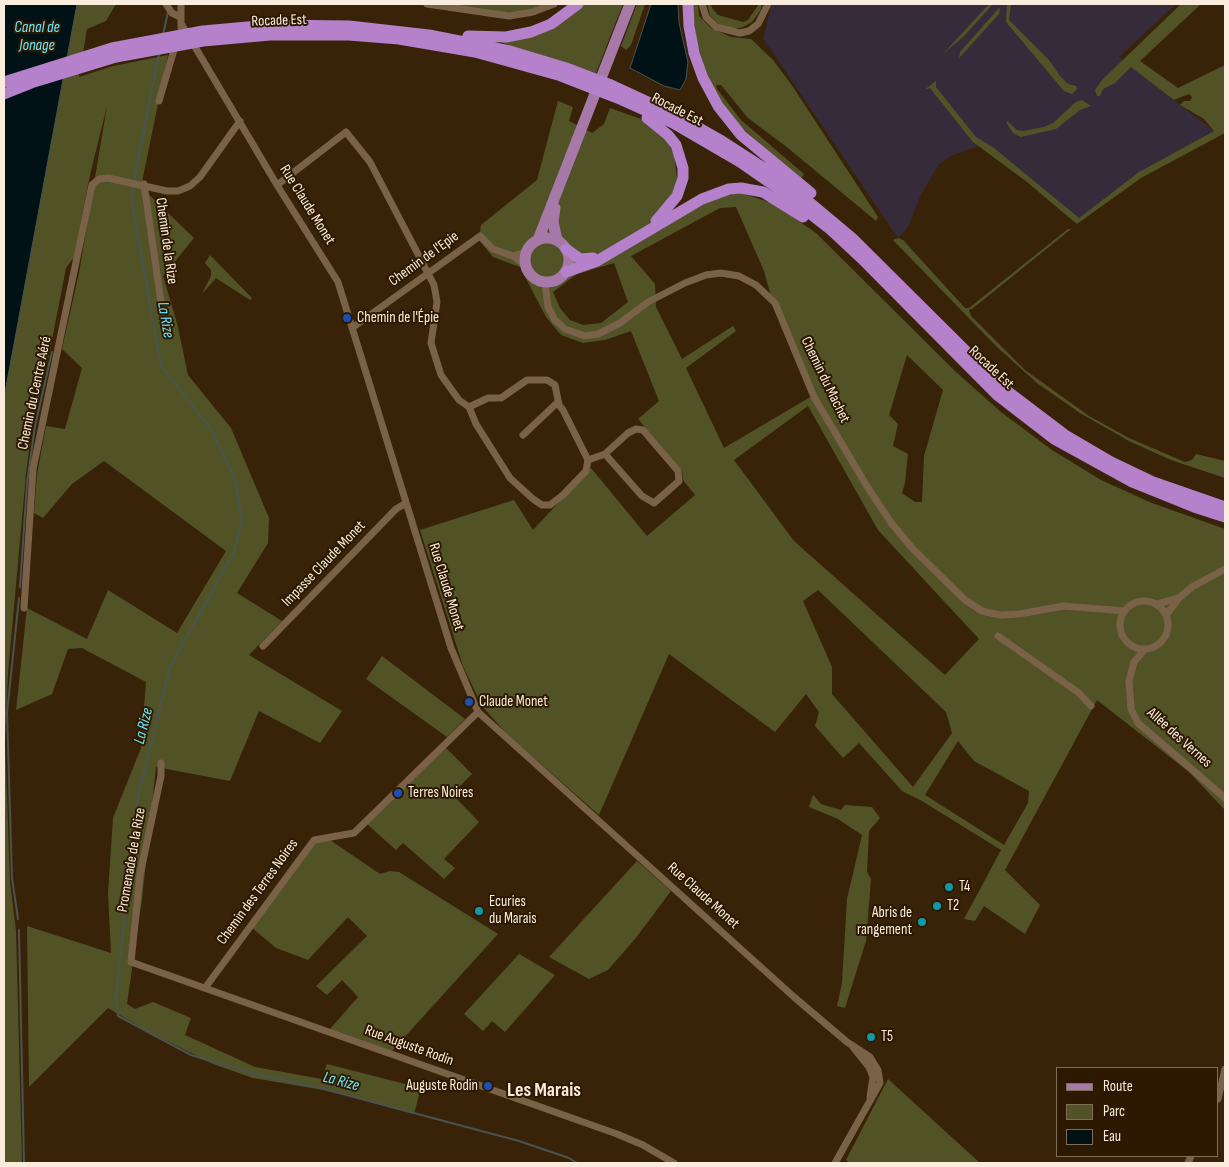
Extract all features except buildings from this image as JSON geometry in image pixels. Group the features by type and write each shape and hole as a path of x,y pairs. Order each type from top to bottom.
{"highway":[{"path":"429,34 443,32 491,37 520,35 551,24 578,4"},
{"path":"566,272 608,256 716,192 741,188 763,192 775,198 848,253 864,255 864,242 836,214 760,151 727,119 709,90 698,64 689,26 688,4"},
{"name":"Rocade Est","path":"4,82 90,59 157,44 270,25 349,26 429,34 510,51 566,68 611,85 678,116 722,141 784,182 837,224 997,396 1054,439 1132,482 1225,517"},
{"name":"Rocade Est","path":"203,36 308,34 398,39 466,51 516,62 576,81 673,123 740,162 864,255 973,360 1044,421 1087,448 1136,474 1170,489 1225,507"},
{"name":"Rocade Est","path":"4,94 90,59"},
{"path":"566,249 572,255 584,260 598,256 655,222 672,205 681,188 683,168 676,145 658,125 626,107 622,100"}],"main road":[{"path":"538,240 551,238 557,240 566,249 569,261 566,272 557,280 545,282 532,277 525,265 526,252 538,240 630,4"},
{"path":"557,240 553,222 558,191"}],"street":[{"path":"166,4 172,12 180,17"},
{"path":"159,101 182,25 180,17 181,4"},
{"path":"427,4 502,16 526,14 554,4"},
{"path":"702,4 706,17 716,27 728,32 740,33 749,31 758,24 768,4"},
{"name":"Rue Claude Monet","path":"182,25 277,185 338,282 451,648 478,712 794,997 847,1042 869,1068 873,1077 872,1092 866,1110 835,1163"},
{"path":"142,184 172,191 190,186 200,178 240,121"},
{"path":"277,185 346,132 370,162 434,284 437,302 431,343 441,375 459,400 469,407 485,441 510,478 533,499 542,505 550,505 563,495 586,471 588,460 558,402 555,385 547,380 527,380 501,398 488,398 469,407"},
{"name":"Chemin du Centre Aéré","path":"24,608 32,469 92,185 99,179 108,178 142,184"},
{"name":"Chemin de la Rize","path":"142,184 161,302"},
{"name":"Chemin de l'Epie","path":"352,328 480,236 493,249 512,256 525,265"},
{"path":"512,256 526,252"},
{"name":"Chemin du Machet","path":"545,282 548,307 555,320 575,334 585,336 598,334 620,323 648,302 685,283 706,275 721,273 739,276 756,285 775,303 814,396 868,488 892,524 912,549 965,600 982,611 1000,615 1020,614 1064,606 1124,611"},
{"path":"523,435 558,402"},
{"path":"588,460 605,454 628,433 636,429 643,430 678,471 679,481 654,502 642,496 605,454"},
{"name":"Impasse Claude Monet","path":"263,646 396,509 406,503"},
{"path":"1166,615 1179,598 1211,575 1225,570"},
{"path":"1157,604 1166,615 1168,623 1164,638 1152,647 1145,649 1130,645 1122,634 1120,621 1124,611 1129,606 1143,601 1157,604 1179,598"},
{"path":"1107,609 1120,621"},
{"path":"998,636 1079,692 1091,706"},
{"name":"Allée des Vernes","path":"1130,645 1134,662"},
{"name":"Allée des Vernes","path":"1145,649 1134,662 1129,681 1131,709 1138,723 1225,798"},
{"name":"Chemin des Terres Noires","path":"205,988 314,840 354,833 478,712"},
{"name":"Promenade de la Rize","path":"131,962 140,876 158,792 161,763"},
{"name":"Rue Auguste Rodin","path":"131,962 617,1134 643,1145 674,1163"},
{"path":"1219,1095 1225,1069"}],"shaded area":[{"path":"772,4 1176,4 1119,57 1214,131 1139,172 1074,222 1027,182 979,146 951,156 939,164 921,194 908,227 898,238 763,38"}],"green space":[{"path":"77,4 116,4 106,21 87,29 79,77 113,66 168,55 141,187 194,238 163,276 177,323 188,375 231,428 269,518 268,543 237,593 282,621 249,655 342,711 320,743 259,711 230,781 156,767 142,899 127,1004 135,1009 153,1002 191,1018 185,1035 255,1067 322,1079 327,1064 421,1088 414,1114 335,1092 253,1078 213,1064 147,1031 108,1008 29,1087 27,926 111,953 108,893 113,818 141,748 146,682 82,648 68,649 52,694 16,710 27,608 87,639 108,590 177,633 226,551 104,461 72,484 43,518 34,513 37,474 46,426 65,429 82,368 62,349 79,273 107,106 90,175 74,257 66,268 50,350 32,426 26,474 8,673 5,741 10,881 16,931 22,1163 4,1163 4,398"},
{"path":"443,4 547,4 539,8 508,13"},
{"path":"584,4 623,4 596,73 503,43 503,40 575,13"},
{"path":"637,4 645,4 631,45 626,50 621,46"},
{"path":"692,4 698,4 699,16 711,28 731,37 751,39 773,60 793,87 878,217 876,221 788,148 748,118 721,85 716,85 717,89 741,120 804,174 801,179 740,126 714,92 697,45"},
{"path":"707,4 711,4 718,15 743,22 748,20 759,4 762,4 760,11 752,22 741,28 726,28 717,23 710,15"},
{"path":"989,4 993,4 964,36 943,54"},
{"path":"1007,4 1011,4 1009,20 1049,60 1068,84 1076,86 1077,89 1072,94 1064,91 1006,22"},
{"path":"1181,4 1201,4 1140,61 1178,88 1225,65 1225,133 1141,178 1077,224 1027,182 973,142 930,88 924,90 936,81 936,87 976,137 994,148 1079,218 1139,172 1214,131 1204,119 1180,105 1184,101 1190,101 1192,97 1189,94 1174,100 1131,67 1115,83 1103,89 1100,96 1097,96 1095,90 1102,80"},
{"path":"1000,7 999,14 959,58 960,52"},
{"path":"1082,100 1091,106 1080,110 1056,129 1021,137 1013,133 1007,124 1007,121 1017,130 1023,131 1044,127 1053,123 1076,102"},
{"path":"558,101 573,107 569,121 592,133 604,124 610,108 641,119 665,137 674,155 677,178 668,224 708,202 726,195 741,193 772,203 816,233 956,372 1001,412 1052,450 1101,480 1152,503 1225,529 1225,810 1189,772 1097,700 1005,870 1040,905 1025,934 984,906 975,921 964,919 1001,850 922,801 902,791 859,743 843,758 815,726 819,712 806,694 775,732 669,654 599,815 506,733 482,706 463,666 420,530 514,500 533,530 591,468 647,536 695,495 683,480 682,471 638,419 659,401 631,331 605,340 583,343 561,335 546,317 520,267 493,257 479,240 481,225 537,180","holes":["736,207 764,271 775,311 812,396 724,448 686,368 736,331 733,326 682,359 656,307 655,284 631,256 720,208","614,263 628,302 601,323 583,325 570,320 560,308 553,292 577,274","907,355 943,390 924,456 922,502 915,502 902,493 908,454 893,446 898,424 889,415","808,406 878,530 979,639 945,675 794,541 734,460","818,590 946,712 952,733 913,787 832,694 832,667 803,601","958,741 974,761 1029,791 1028,803 1004,845 925,795"]},
{"path":"1068,229 1071,229 972,309 969,309 971,316 1025,370 1089,416 1129,438 1185,462 1192,460 1196,454 1225,461 1225,478 1171,460 1129,441 1080,413 1037,383 996,346 893,240 898,238 903,240 965,308 969,308"},
{"path":"210,255 252,298 250,300 216,278 202,294 211,276 211,270 205,263"},
{"path":"382,656 465,719 447,737 366,679"},
{"path":"446,748 472,774 452,794 479,822 444,859 455,868 444,879 403,843 396,850 367,824"},
{"path":"813,795 821,804 841,810 845,805 872,807 880,818 869,831 867,872 871,879 866,941 845,1008 837,1006 842,983 847,899 862,835 838,819 809,807"},
{"path":"330,840 380,874 390,871 399,872 498,934 392,1051 330,1029 358,997 342,980 327,995 316,986 367,936 348,917 308,960 276,948 251,927 311,845 320,841"},
{"path":"637,861 671,891 635,939 608,970 589,979 549,957"},
{"path":"519,954 555,975 505,1032 492,1021 483,1031 464,1014"},
{"path":"888,1079 980,1163 850,1163 846,1160"}],"water":[{"name":"Canal de Jonage","path":"4,4 77,4 4,398"},
{"path":"651,4 678,4 679,23 688,62 686,79 680,90 664,86 630,68"}],"waterway":[{"name":"La Rize","path":"163,35 168,12"},
{"name":"La Rize","path":"134,182 159,54"},
{"name":"La Rize","path":"133,186 131,197 161,365 213,432 235,480 242,520 234,552 170,667 138,796 116,998 118,1016 191,1055 254,1074 320,1088 519,1141 569,1158 577,1163"},
{"path":"20,587 27,483 35,426 52,352"},
{"path":"18,919 12,878 7,713 19,598"},
{"path":"19,930 24,1163"}],"place":[{"name":"Chemin de l'Épie","path":"347,318"},
{"name":"Claude Monet","path":"469,702"},
{"name":"Terres Noires","path":"398,793"},
{"name":"T4","path":"949,887"},
{"name":"T2","path":"937,906"},
{"name":"Ecuries du Marais","path":"479,911"},
{"name":"Abris de rangement","path":"922,922"},
{"name":"T5","path":"871,1037"},
{"name":"Auguste Rodin","path":"488,1086"}],"district":[{"name":"Les Marais","path":"544,1091"}]}
